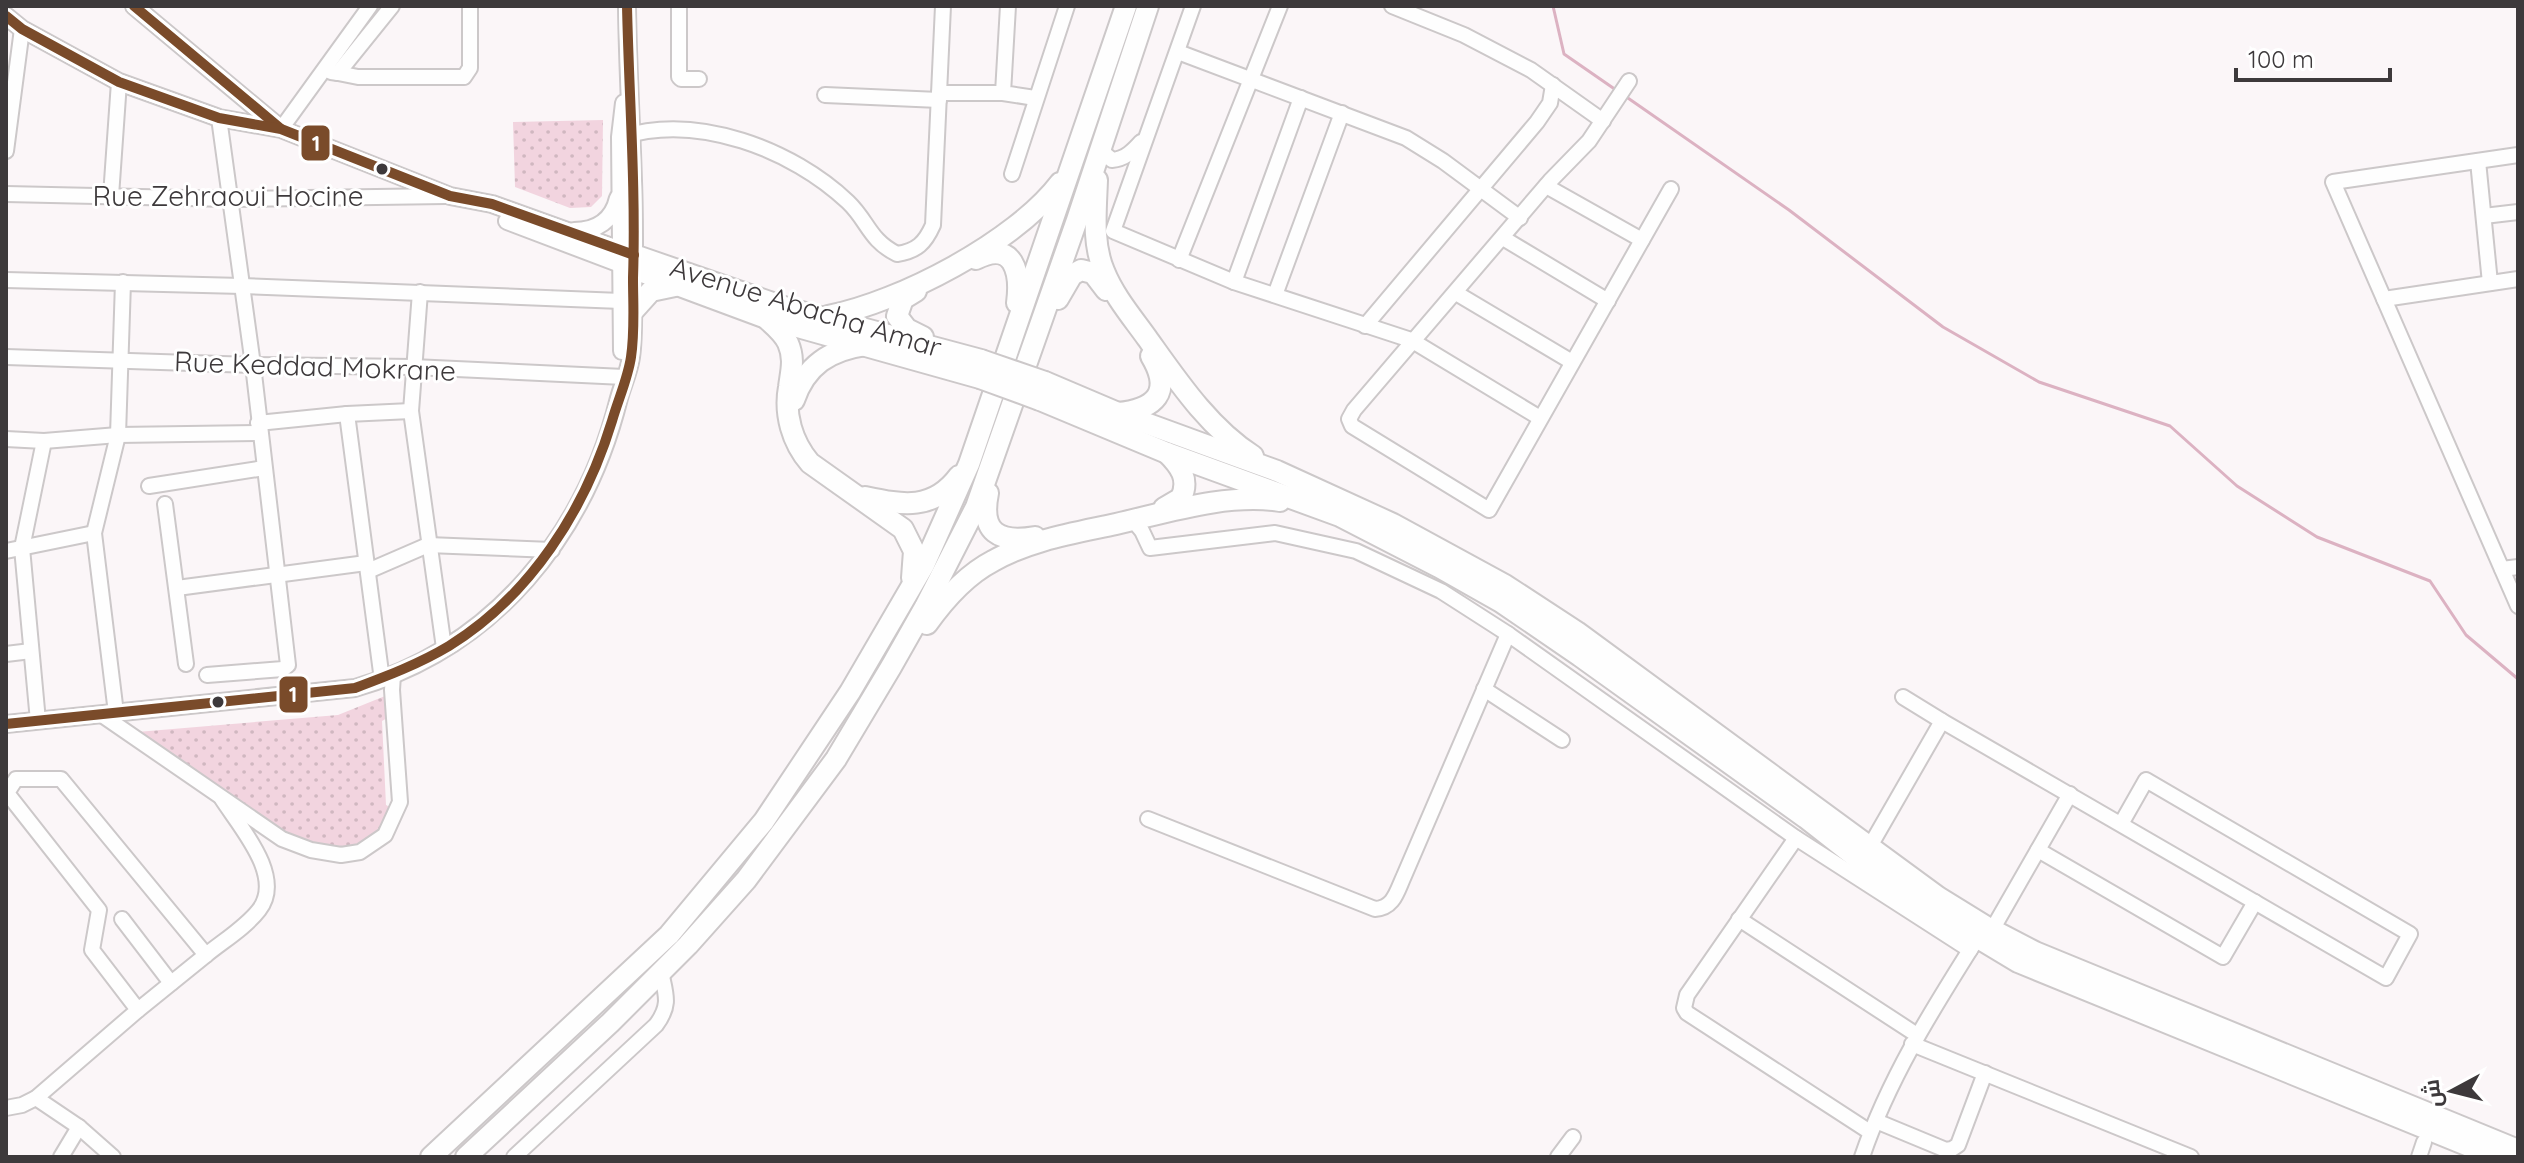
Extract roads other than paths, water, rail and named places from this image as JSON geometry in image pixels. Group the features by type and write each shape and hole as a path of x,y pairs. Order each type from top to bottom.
{"highway":[{"path":"431,1157 647,957 727,867 764,821 825,729 910,590 969,464 1126,6"},
{"path":"466,1157 661,972 736,891 836,759 891,667 976,507 1148,6"},
{"path":"1100,144 1095,226 1103,270 1114,292 1204,412 1241,448 1277,471"},
{"path":"821,318 859,310 904,291 1001,237 1028,218 1070,170"},
{"path":"952,350 907,329 897,316 898,308 903,299 913,293 993,253 1002,253 1011,259 1018,275 1010,344"},
{"path":"628,260 678,286 766,318 868,345 981,369 1118,413 1277,471 1393,524 1505,585 1577,632 1938,897 1980,939 2035,952 2518,1150"},
{"name":"Avenue Abacha Amar","path":"628,260 821,318 952,350 981,369"},
{"path":"1029,356 1072,275 1085,270 1093,273 1133,329 1160,376 1160,388 1152,404 1136,411 1118,413"},
{"path":"627,306 659,287 678,286"},
{"path":"766,318 784,335 792,354 789,415 793,437 800,451 810,463 892,519 910,539 915,563 910,590"},
{"path":"789,415 798,388 816,364 834,352 868,345"},
{"path":"1043,391 1167,453 1312,506 1376,534 1501,602 1806,818 1895,888 2018,962 2496,1157"},
{"path":"997,445 986,515 997,535 1013,539 1036,537 1176,503 1185,491 1184,475 1167,453"},
{"path":"859,496 889,502 918,503 946,492 969,464"},
{"path":"891,667 939,607 964,582 993,560 1062,536 1192,507 1267,499 1312,506"}],"main road":[{"path":"134,6 281,129"},
{"path":"6,724 355,688 388,677 444,648 494,612 520,587 552,550 583,498 611,432 631,360 627,306 627,6"},
{"name":"Avenue Abacha Amar","path":"6,16 22,29 119,82 219,118 281,129 450,196 492,204 567,231 628,260"},
{"path":"626,136 621,189 628,260"},
{"path":"567,231 582,231 604,222 613,214 621,189"},
{"path":"450,196 481,211 628,260"}],"street":[{"path":"281,129 370,6"},
{"path":"338,73 392,6"},
{"path":"323,71 358,77 464,77 470,68 470,6"},
{"path":"679,6 679,77 699,79"},
{"path":"626,136 672,131 714,133 745,141 785,157 820,179 850,204 880,245 897,254 917,249 927,240 933,225 943,6"},
{"path":"1003,93 1008,6"},
{"path":"1012,174 1067,6"},
{"path":"1193,6 1113,231 1234,282 1411,340 1540,418"},
{"path":"1179,260 1280,6"},
{"path":"1392,6 1464,35 1531,70 1603,121"},
{"path":"6,151 22,29"},
{"path":"1178,52 1382,128 1427,149 1520,218"},
{"path":"1629,81 1589,141 1411,340 1354,410 1349,419 1352,426 1489,510 1671,189"},
{"path":"111,196 119,82"},
{"path":"1365,326 1537,122 1550,103 1553,85"},
{"path":"825,95 939,97 1003,93 1035,98"},
{"path":"1234,282 1301,98"},
{"path":"1275,295 1342,113"},
{"path":"207,675 283,669 288,665 253,365 219,118"},
{"path":"1100,144 1106,155 1118,160 1130,154 1146,136"},
{"path":"2518,155 2333,182 2518,606"},
{"path":"2478,161 2490,283"},
{"path":"1546,186 1642,240"},
{"name":"Rue Zehraoui Hocine","path":"7,198 450,196"},
{"path":"2484,216 2518,212"},
{"path":"1503,238 1608,301"},
{"path":"2384,299 2518,279"},
{"path":"6,280 420,292 627,306"},
{"path":"123,282 118,435 94,533 109,714 222,799 282,839 311,850 341,855 360,852 376,843 389,828 400,802 392,690 367,567 347,414"},
{"path":"420,292 411,411 444,648"},
{"path":"1456,293 1572,362"},
{"name":"Rue Keddad Mokrane","path":"6,357 413,367 624,377"},
{"path":"6,439 44,441 259,428 347,414 411,411"},
{"path":"38,721 22,548 44,441"},
{"path":"149,486 264,468"},
{"path":"165,504 186,664"},
{"path":"1133,520 1150,548 1275,533 1356,551 1441,591 1508,634 1796,838 1980,939"},
{"path":"6,551 94,533"},
{"path":"177,588 367,567 428,545 552,550"},
{"path":"2502,569 2518,567"},
{"path":"1148,819 1255,864 1375,909 1385,909 1391,904 1404,876 1508,634"},
{"path":"6,654 31,651"},
{"path":"1484,689 1562,740"},
{"path":"1903,697 1942,721 2386,978 2410,934 2146,780 2121,824"},
{"path":"1869,848 1942,721"},
{"path":"138,1010 92,950 99,910 7,793 16,779 61,779 206,955"},
{"path":"1862,1157 1915,1040 2038,850 2070,794"},
{"path":"6,1108 36,1098 260,910 267,895 261,858 222,799"},
{"path":"1796,838 1687,995 1684,1008 1687,1013 1873,1127 1946,1150 1958,1145 1985,1073"},
{"path":"2038,850 2223,957 2255,902"},
{"path":"122,919 171,983"},
{"path":"1739,919 1915,1040 1985,1073 2191,1157"},
{"path":"514,1157 656,1025 665,1013 667,1000 661,972"},
{"path":"36,1098 79,1127 113,1157"},
{"path":"61,1157 79,1127"},
{"path":"1561,1156 1573,1137"},
{"path":"2419,1157 2424,1142"}],"waterway":[{"path":"1553,6 1564,54 1616,90"},
{"path":"1625,96 1789,210 1943,327 2039,382 2170,426 2237,486 2317,537 2430,581 2466,635 2518,679"}]}
